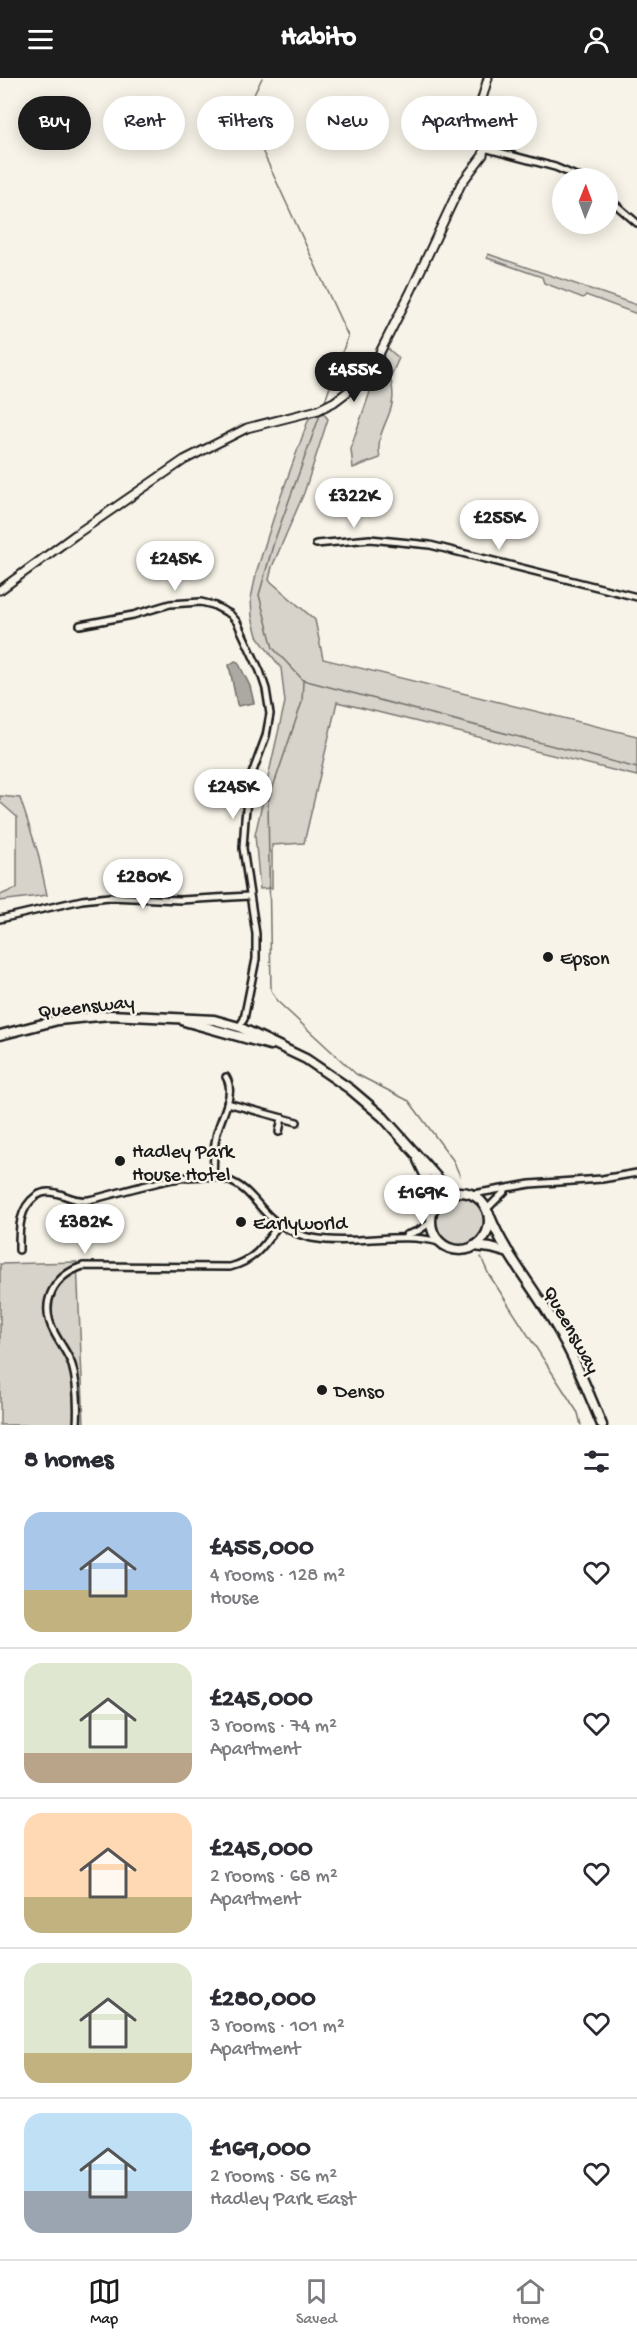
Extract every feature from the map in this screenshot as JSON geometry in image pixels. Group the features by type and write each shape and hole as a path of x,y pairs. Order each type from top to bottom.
{"main road":[{"name":"Queensway","path":"0,1035 42,1023 110,1016 214,1020 239,1027 306,1059 350,1089 383,1117 441,1182 454,1192"},
{"name":"Queensway","path":"175,1018 282,1047"},
{"path":"236,1036 239,1027"},
{"name":"Queensway","path":"413,1150 426,1177 433,1208"},
{"path":"454,1192 473,1194 479,1198 488,1212 489,1227 483,1238 474,1246 466,1249 454,1250 439,1242 430,1223 433,1208 438,1200 454,1192"},
{"name":"Queensway","path":"488,1212 509,1253 553,1320 572,1354 602,1425"},
{"path":"474,1246 509,1253"}],"street":[{"path":"483,96 488,78"},
{"path":"0,591 75,535 184,460 247,428 318,410 358,385 373,366 435,243 461,184 483,155 484,150"},
{"path":"491,150 557,168"},
{"path":"618,207 637,223"},
{"path":"316,544 370,539 430,545 637,597"},
{"path":"80,625 192,602 201,602 221,608 237,622 266,690 270,714 266,736 249,782 243,848 256,934 256,958 252,987 246,1008 239,1017 239,1027"},
{"path":"0,919 82,900 109,897 181,900 249,896"},
{"path":"213,1176 215,1138 230,1085 226,1077"},
{"path":"226,1103 297,1122"},
{"path":"279,1132 282,1118"},
{"path":"473,1194 507,1190 530,1184 602,1179 637,1173"},
{"path":"19,1250 19,1226 23,1212 32,1199 42,1194 55,1192 84,1200 156,1184 213,1176 245,1189 279,1224 302,1235 354,1241 401,1237 424,1238 439,1242"},
{"path":"488,1212 507,1190"},
{"path":"401,1237 418,1231 430,1223"},
{"path":"77,1425 73,1368 69,1356 53,1331 47,1311 55,1284 70,1271 82,1266 230,1267 240,1265 259,1253 279,1224"}],"shaded area":[{"path":"488,254 637,305 637,314 586,295 583,298 544,283 542,277 487,258"},
{"path":"387,348 399,358 390,378 393,401 380,437 380,458 353,468 351,449 354,438 370,392 370,383"},
{"path":"323,413 328,419 304,493 272,567 269,580 315,620 323,659 637,736 637,776 337,702 304,843 272,845 272,888 260,889 255,835 285,702 281,668 257,636 252,617 251,598 257,570 277,507 309,418"},
{"path":"235,661 238,662 250,686 254,703 238,706 237,704 229,665"},
{"path":"0,796 20,798 38,853 47,895 0,901 0,895 17,888 17,817 0,802"},
{"path":"455,1197 465,1197 480,1207 484,1221 483,1230 474,1241 465,1245 455,1245 440,1235 436,1226 436,1216 446,1201"},
{"path":"77,1262 84,1425 0,1425 0,1264"}],"waterway":[{"path":"262,78 251,101 248,120 348,336 325,401"},
{"path":"320,415 274,542 259,595 273,648 303,680 637,768"},
{"path":"303,680 302,702 268,802 271,990 277,1001 356,1074 409,1101 453,1160 460,1176"},
{"path":"481,1257 488,1273 578,1413 581,1425"}],"place":[{"name":"Epson","path":"548,957"},
{"name":"Hadley Park House Hotel","path":"120,1161"},
{"name":"Earlyworld","path":"241,1222"},
{"name":"Denso","path":"322,1390"}]}
